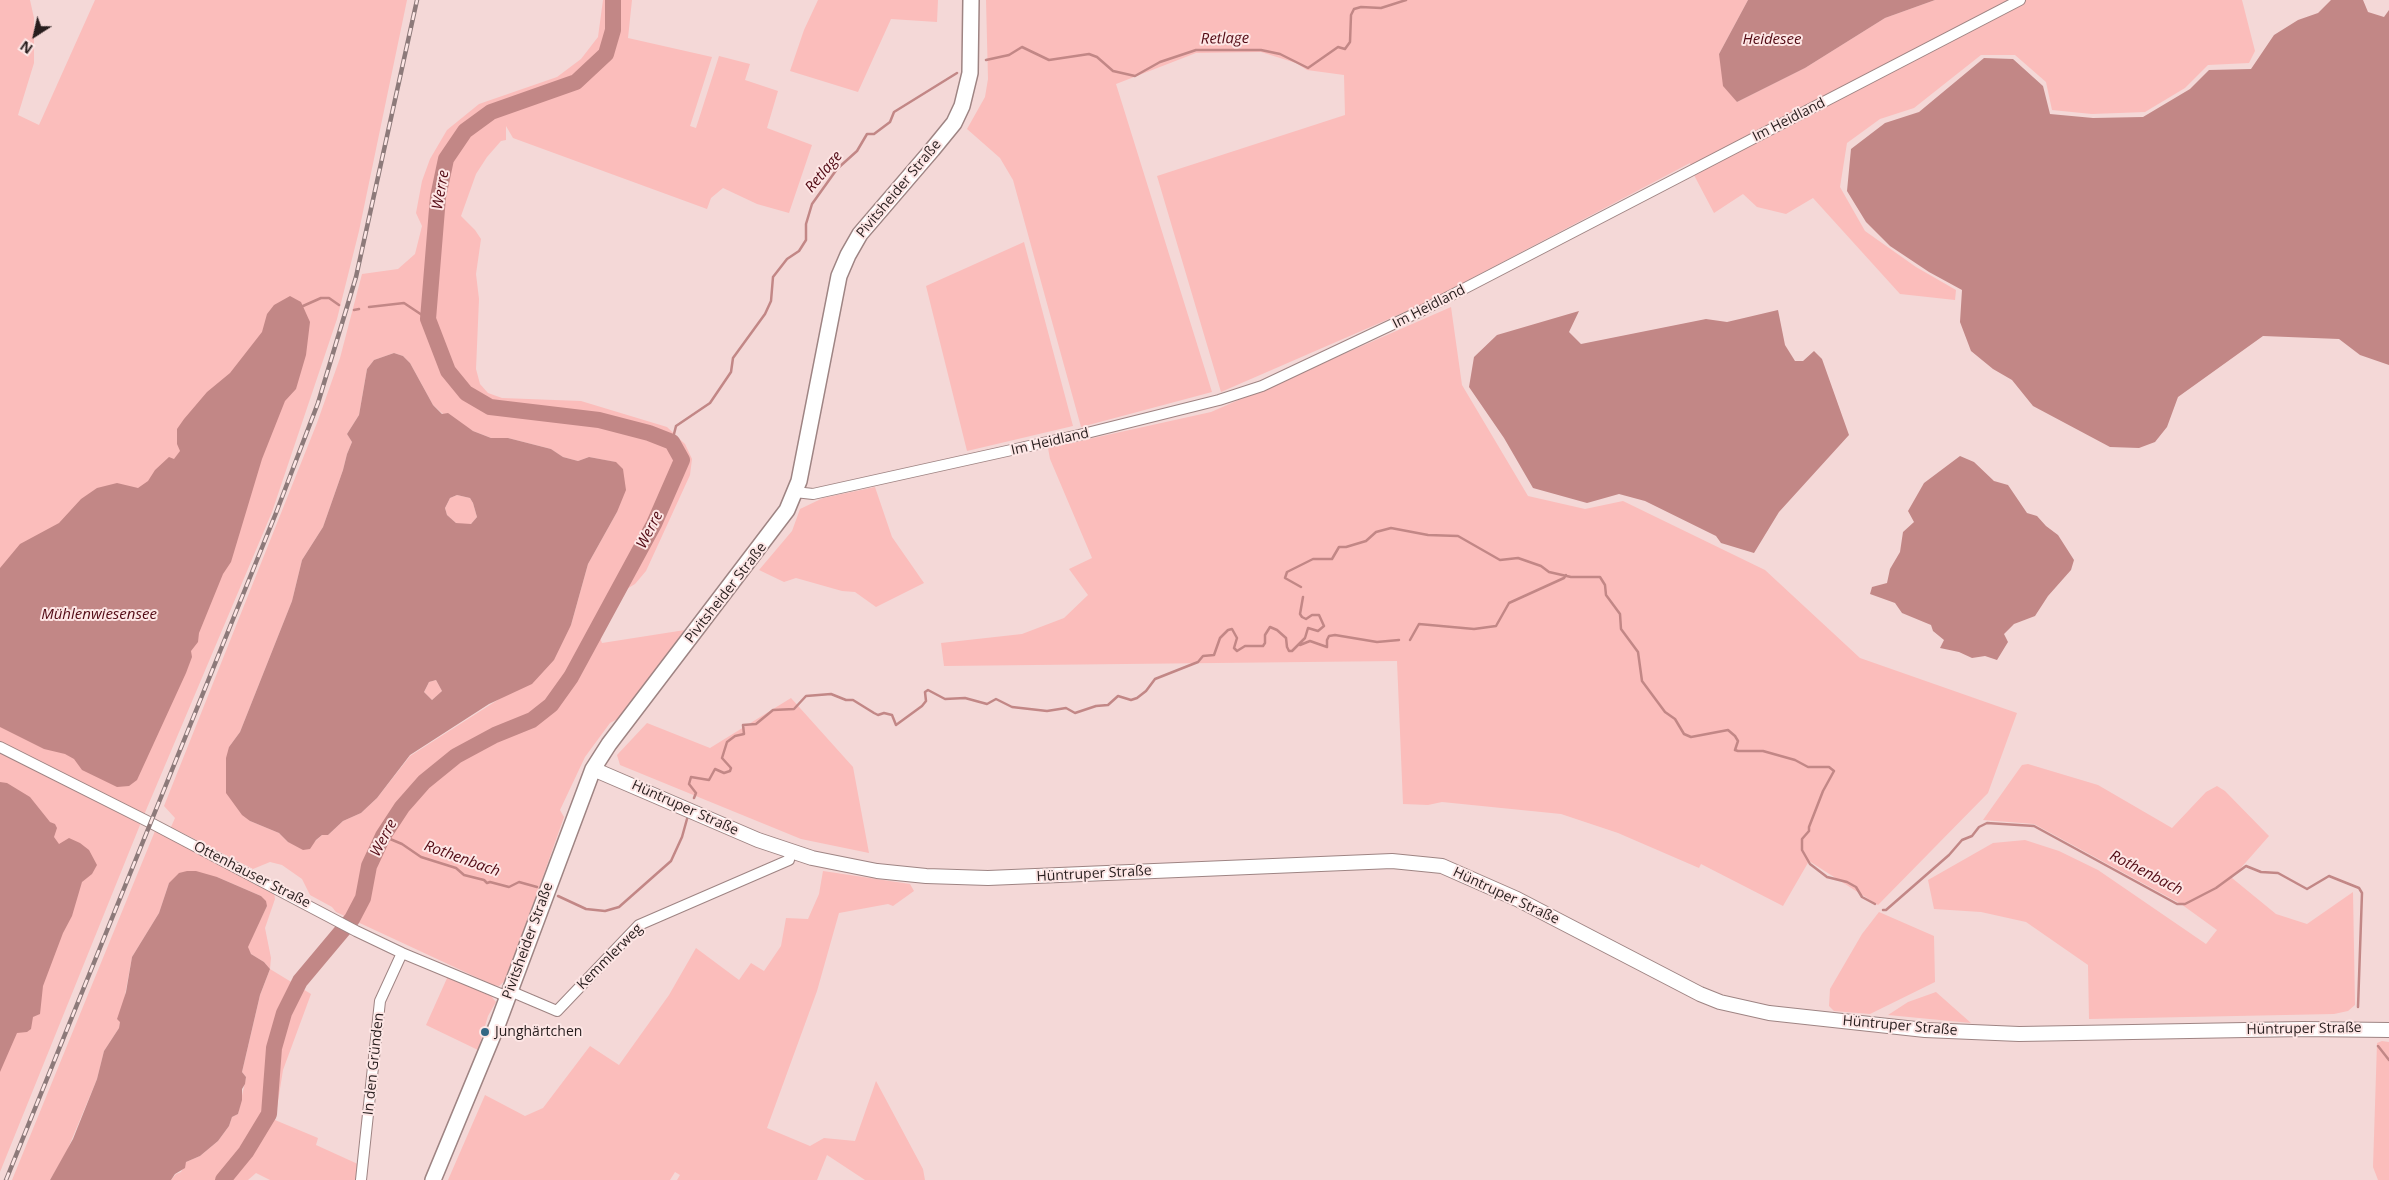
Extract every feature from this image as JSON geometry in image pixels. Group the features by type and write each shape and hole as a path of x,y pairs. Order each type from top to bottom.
{"main road":[{"name":"Pivitsheider Straße","path":"433,1180 509,994 593,768 609,744 775,528 795,492 839,276 860,234 954,123 962,106 970,73 971,0"}],"street":[{"name":"Im Heidland","path":"795,492 813,494 1079,436 1219,400 1262,386 1424,310 2020,0"},
{"name":"Ottenhauser Straße","path":"0,747 356,931 402,953 509,994"},
{"name":"Hüntruper Straße","path":"593,768 734,830 790,851 877,871 963,878 1392,860 1442,866 1484,883 1700,994 1720,1002 1769,1013 1925,1030 2003,1034 2303,1029 2389,1030"},
{"name":"Kemmlerweg","path":"509,994 557,1011 639,925 789,860 790,851"},
{"name":"In den Gründen","path":"361,1180 380,1001 402,953"}],"shaded area":[{"path":"0,0 30,0 34,18 34,63 18,115 39,125 95,0 407,0 359,231 337,319 272,512 144,815 0,1172"},
{"path":"603,0 632,0 628,38 712,57 690,126 696,128 719,56 750,64 745,80 778,91 767,128 812,145 789,213 757,204 723,188 711,198 707,209 513,138 506,126 506,140 501,141 476,174 461,216 481,239 476,274 479,299 476,369 480,384 488,393 502,398 581,401 667,427 685,444 692,459 690,475 646,571 635,584 625,590 600,638 602,643 685,630 619,718 610,723 585,757 560,810 564,817 507,979 499,986 493,985 336,912 332,907 310,895 302,879 282,865 270,862 253,869 171,827 175,818 164,806 317,423 340,358 362,274 398,269 415,254 422,226 416,213 422,181 430,159 447,130 479,104 557,77 581,59 598,37","holes":["394,353 403,356 410,363 433,405 443,414 473,431 491,438 508,438 551,449 563,457 578,461 589,457 615,462 617,512 588,564 571,625 507,694 410,756 377,798 361,813 343,821 328,835 322,835 311,845 288,842 279,833 250,821 229,747 240,732 292,601 302,560 323,527 352,442 347,434 359,415 367,369 374,360"]},
{"path":"818,0 938,0 937,22 891,19 858,92 790,71 804,30"},
{"path":"986,0 1748,0 1719,54 1737,102 1805,68 1885,18 1935,0 2242,0 2255,51 2249,63 2208,65 2185,88 2145,112 2092,114 2052,110 2046,82 2015,55 1981,55 1914,108 1880,119 1847,143 1840,187 1865,231 1916,267 1956,290 1955,300 1900,294 1813,198 1786,214 1757,207 1743,194 1714,213 1695,177 1690,163 1421,305 1221,392 1157,176 1345,115 1344,75 1307,70 1296,63 1261,52 1196,53 1116,84 1212,392 1081,427 1013,180 1000,158 967,129 985,97 988,79"},
{"path":"1024,242 1073,426 967,451 926,286"},
{"path":"1451,307 1462,385 1528,496 1585,509 1623,501 1765,570 1860,658 2017,713 1988,793 1878,905 1809,861 1783,906 1701,864 1699,868 1618,833 1561,814 1442,802 1428,805 1403,804 1397,661 944,666 941,643 1022,634 1064,618 1088,595 1069,569 1092,558 1050,459 1048,448 1211,412"},
{"path":"875,487 892,537 924,583 876,607 855,592 842,591 796,578 784,582 759,570 792,531 800,509 823,498"},
{"path":"457,495 470,498 473,503 477,517 471,524 456,523 447,515 445,508 450,498"},
{"path":"436,680 442,691 432,700 424,692 429,682"},
{"path":"791,698 853,767 869,853 801,839 620,765 617,755 647,723 710,748"},
{"path":"2028,764 2098,785 2172,828 2206,792 2217,786 2225,791 2269,836 2232,878 2276,914 2307,924 2353,892 2355,1005 2348,1011 2334,1014 2089,1019 2088,965 2026,922 1981,912 1934,909 1928,880 1993,843 2025,840 2059,851 2098,870 2206,944 2217,930 2181,904 2034,824 1983,820 2022,765"},
{"path":"155,831 274,892 275,899 265,928 271,958 270,969 264,962 251,954 247,947 267,906 261,896 217,877 169,883 159,913 132,957 119,1028 104,1051 97,1079 67,1151 50,1180 12,1180"},
{"path":"823,871 910,884 914,891 893,906 888,904 839,913 817,991 767,1128 810,1146 824,1138 855,1141 876,1081 923,1169 925,1180 865,1180 827,1155 817,1180 677,1180 680,1175 675,1172 670,1180 448,1180 485,1095 525,1116 543,1108 590,1046 619,1065 669,995 696,948 739,980 751,963 764,971 781,946 786,918 808,919 819,894"},
{"path":"1879,912 1934,936 1935,982 1870,1014 1834,1011 1829,1006 1830,989 1862,934"},
{"path":"270,969 311,994 283,1070 275,1120 318,1138 316,1145 360,1165 358,1180 270,1180 256,1173 248,1180 171,1180 176,1174 181,1172 186,1162 200,1156 218,1141 229,1126 232,1117 238,1114 246,1077 242,1072 260,995"},
{"path":"448,976 491,996 496,1002 488,1016 478,1050 426,1025"},
{"path":"1936,992 1971,1023 1888,1015 1908,1002"},
{"path":"2382,1041 2389,1042 2389,1180 2378,1180 2373,1167 2377,1043"}],"water":[{"name":"Heidesee","path":"1748,0 1935,0 1885,18 1805,68 1737,102 1723,86 1719,54"},
{"path":"2331,0 2363,0 2368,12 2384,17 2389,10 2389,365 2360,355 2339,339 2263,336 2178,397 2167,427 2155,442 2139,448 2110,447 2033,406 2012,380 1993,369 1971,351 1960,322 1962,290 1929,272 1890,246 1866,222 1847,191 1851,149 1885,123 1919,112 1984,58 2013,59 2043,86 2050,114 2093,118 2143,117 2190,89 2209,70 2251,69 2274,35 2298,20 2318,13"},
{"name":"Mühlenwiesensee","path":"290,296 301,302 310,322 306,355 296,389 285,401 262,459 231,562 223,574 199,633 198,642 191,651 192,657 186,673 137,780 129,786 117,787 82,770 74,759 65,754 44,749 0,727 0,568 20,544 59,523 81,499 97,488 117,483 138,488 148,481 155,470 169,457 174,459 180,451 177,444 177,429 184,419 207,392 230,373 262,332 267,314 274,305"},
{"path":"1778,310 1785,345 1795,361 1803,361 1814,351 1822,359 1849,435 1779,512 1754,553 1721,543 1716,536 1645,501 1619,494 1587,503 1533,488 1504,438 1469,387 1474,357 1497,335 1579,311 1569,332 1581,344 1706,319 1727,322"},
{"path":"394,353 403,356 410,363 433,405 442,414 448,413 473,431 491,438 508,438 551,449 563,457 578,461 589,457 616,462 623,469 626,490 617,512 588,564 571,625 554,660 532,684 489,704 410,755 377,798 361,813 343,821 328,835 322,835 316,840 310,849 303,850 288,842 279,833 250,821 242,815 226,793 226,758 229,747 240,732 292,601 302,560 323,527 352,442 347,434 359,415 367,369 374,360","holes":["457,495 470,498 473,503 477,517 471,524 456,523 447,515 445,508 450,498","436,680 442,691 432,700 424,692 429,682"]},
{"path":"1960,456 1974,462 1994,481 2008,485 2027,513 2037,516 2058,535 2074,560 2071,570 2048,596 2035,616 2014,624 2004,634 2008,642 1997,660 1985,656 1972,658 1959,652 1940,648 1944,640 1933,631 1931,625 1902,613 1895,603 1870,594 1872,587 1887,583 1890,569 1900,552 1903,532 1914,522 1908,511 1924,483"},
{"path":"0,782 7,783 30,797 50,822 55,824 57,828 54,837 59,844 69,838 80,843 89,850 97,865 92,874 82,882 72,916 63,933 43,986 40,1014 33,1017 31,1029 27,1032 17,1033 0,1072"},
{"path":"196,871 217,877 261,896 266,901 267,906 248,947 251,954 264,962 270,969 260,995 242,1072 246,1077 238,1114 232,1117 229,1126 218,1141 200,1156 186,1162 185,1168 175,1174 171,1180 50,1180 73,1139 97,1079 104,1051 119,1028 120,1022 117,1019 126,992 132,957 159,913 169,883 179,873"}],"waterway":[{"name":"Werre","path":"223,1180 246,1152 269,1114 274,1048 284,1013 300,981 352,919 363,898 369,866 383,836 402,807 424,782 456,756 495,735 532,720 551,705 571,677 654,524 682,460 672,442 649,433 599,420 490,407 466,393 448,371 428,319 438,197 446,159 465,131 491,112 576,82 606,54 613,30 613,0"},
{"name":"Retlage","path":"986,60 1009,55 1022,47 1049,60 1089,54 1097,57 1113,71 1135,76 1160,62 1196,50 1261,50 1280,54 1308,68 1338,47 1345,49 1350,42 1351,15 1354,9 1361,7 1381,8 1406,0"},
{"name":"Retlage","path":"672,442 676,426 710,403 731,372 733,358 765,314 771,301 773,277 787,259 799,251 806,240 806,224 812,204 837,169 857,151 867,134 874,134 890,122 894,112 957,73"},
{"path":"303,306 321,298 329,298 339,305"},
{"path":"369,307 404,303 428,319"},
{"path":"354,310 359,309"},
{"name":"Rothenbach","path":"1301,587 1285,578 1287,572 1313,559 1332,559 1339,547 1346,547 1366,541 1376,532 1391,528 1428,535 1458,536 1500,560 1518,558 1541,566 1549,572 1571,577 1600,577 1605,585 1606,595 1620,614 1621,629 1638,652 1642,681 1665,712 1675,719 1684,734 1691,737 1728,730 1738,741 1735,750 1763,751 1795,760 1808,767 1829,767 1834,771 1823,791 1809,831 1802,839 1802,850 1810,864 1827,877 1847,882 1856,887 1862,897 1875,904"},
{"path":"1410,640 1419,624 1474,629 1496,626 1509,603 1564,578 1566,575"},
{"name":"Rothenbach","path":"694,798 696,793 689,784 691,777 709,780 715,769 724,773 730,771 731,768 722,758 727,742 735,736 744,734 743,725 756,724 773,710 794,709 806,696 831,694 846,700 853,700 878,715 884,713 892,715 896,725 922,706 926,701 925,692 928,690 945,699 965,698 987,704 996,699 1012,707 1047,711 1066,708 1075,713 1096,706 1108,705 1118,696 1131,700 1137,698 1146,691 1155,679 1198,662 1203,656 1214,655 1220,638 1228,630 1232,629 1237,638 1234,648 1237,651 1245,646 1263,646 1265,635 1270,627 1286,638 1287,647 1289,651 1292,651 1305,638 1308,628 1318,631 1324,626 1319,615 1312,615 1306,619 1302,617 1300,614 1303,597"},
{"path":"1300,645 1310,641 1327,647 1329,636 1335,635 1377,642 1399,640"},
{"name":"Rothenbach","path":"558,896 586,909 605,911 619,907 671,861 682,837 687,819"},
{"name":"Rothenbach","path":"1883,910 1886,910 1949,855 1962,840 1972,836 1979,827 1987,823 2034,826 2177,904 2185,904 2216,888 2246,866 2261,872 2278,873 2307,889 2329,876 2359,888 2362,893 2358,1007"},
{"name":"Rothenbach","path":"383,836 402,844 421,857 456,868 464,875 484,880 487,883 490,882 509,887 519,882 537,887"},
{"name":"Rothenbach","path":"2378,1046 2389,1060"}],"railway":[{"path":"6,1180 276,513 318,403 356,277 417,0"}],"place":[{"name":"Junghärtchen","path":"485,1032"}]}
